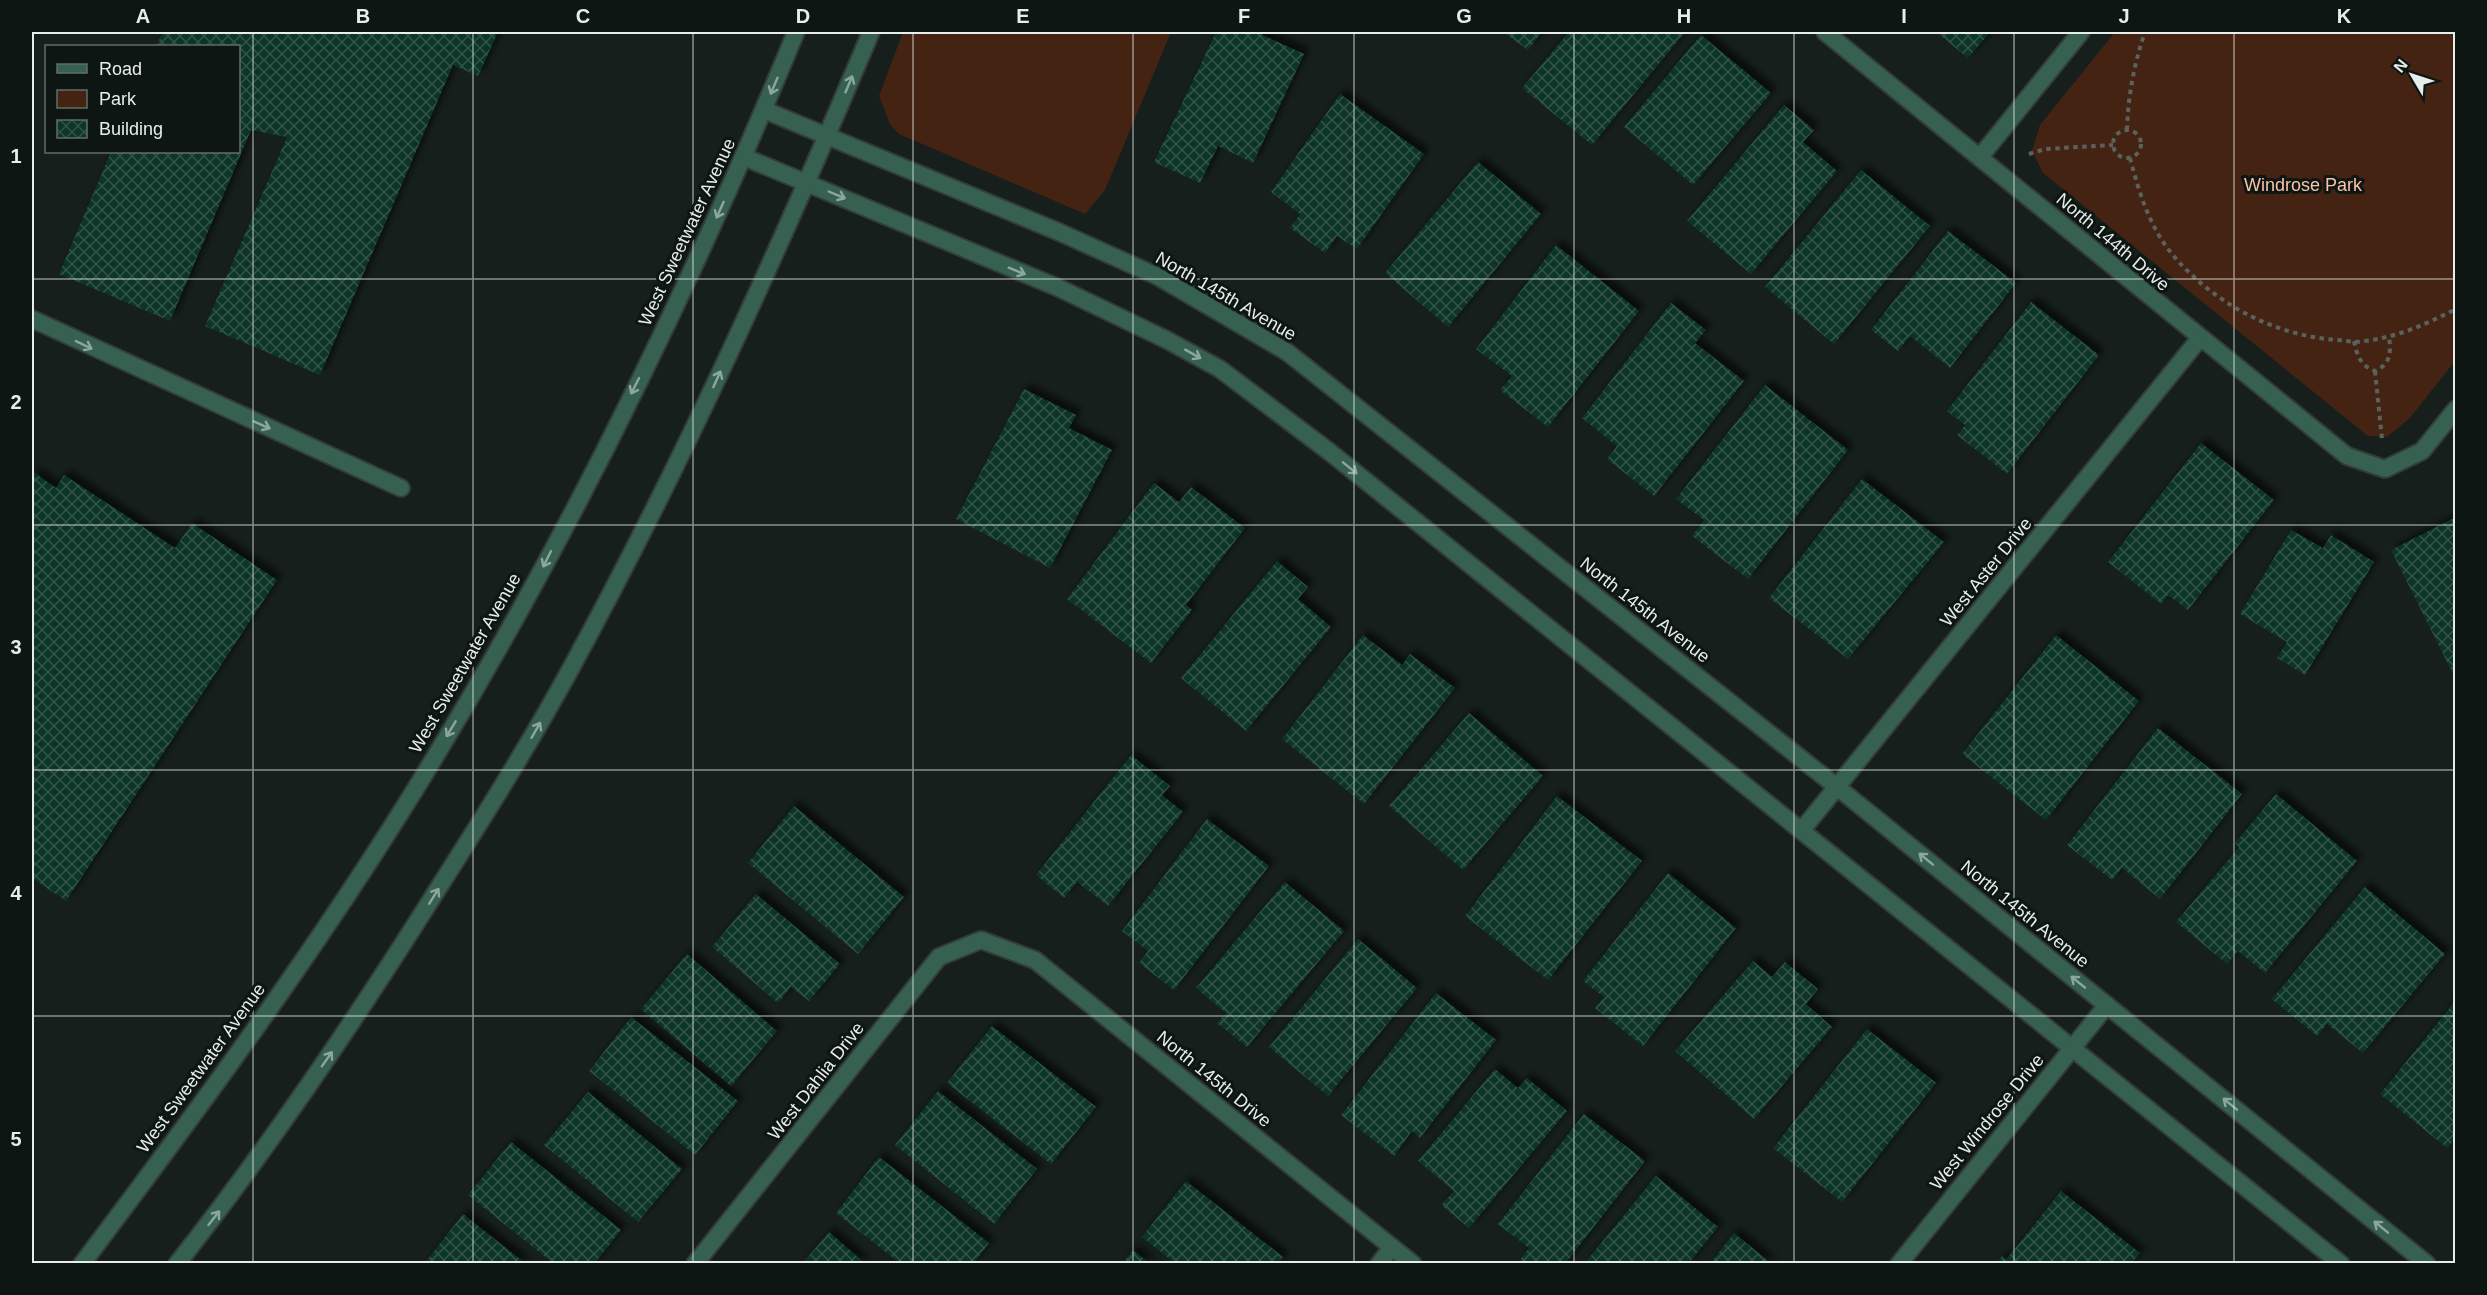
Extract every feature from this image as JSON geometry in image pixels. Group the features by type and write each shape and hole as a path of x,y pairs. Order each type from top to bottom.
{"street":[{"name":"West Sweetwater Avenue","path":"82,1263 221,1080 416,788 542,569 684,291 744,157 796,32"},
{"path":"177,1263 234,1191 368,999 524,752 575,661 693,432 827,136 871,32"},
{"name":"North 144th Drive","path":"1825,32 2347,456 2385,470"},
{"path":"1980,157 2081,32"},
{"name":"North 145th Avenue","path":"764,110 1059,232 1159,277 1278,346 1837,787 2427,1263"},
{"path":"744,157 1059,288 1167,340 1220,369 1294,423 2341,1263"},
{"path":"32,320 401,488"},
{"name":"West Aster Drive","path":"1802,830 2200,338"},
{"path":"2385,470 2422,451 2456,409"},
{"name":"North 145th Drive","path":"981,940 1035,960 1413,1263"},
{"name":"West Dahlia Drive","path":"695,1263 939,957 981,940"},
{"name":"West Windrose Drive","path":"1899,1263 2107,1005"},
{"path":"1379,1263 1392,1247"}],"path":[{"path":"2127,130 2128,107 2137,57 2145,32"},
{"path":"2127,130 2139,136 2141,145 2138,153 2130,158 2120,157 2113,145 2115,136 2127,130"},
{"path":"2029,154 2046,149 2113,145"},
{"path":"2130,158 2143,205 2171,252 2216,295 2255,319 2309,338 2354,341 2389,337 2422,326 2456,309"},
{"path":"2354,341 2359,359 2366,368 2375,371 2383,368 2389,359 2389,337"},
{"path":"2375,371 2385,470"}],"green space":[{"path":"903,32 1171,32 1105,190 1085,214 899,134 890,124 879,96"},
{"name":"Windrose Park","path":"2115,32 2455,32 2455,361 2409,419 2387,437 2368,436 2043,173 2032,151 2040,125"}],"building":[{"path":"163,32 498,32 478,76 453,65 320,375 205,326 287,137 251,130 170,321 59,274 111,153 240,153 240,45 156,45"},
{"path":"1216,32 1256,32 1304,54 1253,163 1218,146 1200,183 1154,162"},
{"path":"1503,32 1542,32 1528,50"},
{"path":"1569,32 1685,32 1592,145 1522,88"},
{"path":"1936,32 1990,32 1968,58"},
{"path":"1701,35 1771,93 1693,185 1624,127"},
{"path":"1340,94 1424,154 1357,249 1337,236 1325,253 1290,228 1300,214 1271,192"},
{"path":"1784,105 1814,130 1803,142 1837,171 1751,274 1687,221"},
{"path":"1478,162 1541,214 1448,327 1385,273"},
{"path":"1861,170 1930,226 1834,344 1765,287"},
{"path":"1948,231 2016,283 1950,368 1910,336 1898,351 1871,330"},
{"path":"1556,245 1639,311 1548,427 1500,390 1512,376 1476,349"},
{"path":"2031,302 2099,355 2007,474 1957,435 1965,425 1947,411"},
{"path":"1671,303 1706,330 1695,343 1744,381 1654,496 1607,459 1617,446 1582,418"},
{"path":"1765,385 1848,450 1748,579 1692,536 1704,520 1676,499"},
{"path":"1024,389 1076,415 1069,428 1112,450 1050,568 956,519"},
{"path":"2201,443 2274,500 2188,610 2168,595 2161,604 2108,562"},
{"path":"32,471 56,488 64,475 175,548 192,523 277,580 66,901 32,878"},
{"path":"1862,479 1944,542 1848,659 1769,598"},
{"path":"1154,483 1179,502 1191,487 1245,528 1186,605 1192,610 1151,663 1067,599"},
{"path":"2456,517 2456,680 2391,550"},
{"path":"2291,530 2323,548 2331,535 2374,562 2305,675 2277,658 2287,642 2240,614"},
{"path":"1277,561 1308,587 1298,599 1331,627 1246,731 1181,678"},
{"path":"1363,635 1402,665 1410,654 1455,688 1364,804 1282,739"},
{"path":"2056,635 2139,701 2046,820 1962,754"},
{"path":"1469,713 1543,776 1463,870 1389,806"},
{"path":"2158,728 2242,794 2160,899 2122,868 2112,880 2067,845"},
{"path":"1131,755 1170,786 1162,795 1183,812 1108,906 1077,882 1064,898 1036,875"},
{"path":"2276,794 2357,861 2265,973 2238,951 2227,964 2176,922 2239,847 2235,843"},
{"path":"1557,796 1642,861 1548,980 1465,916"},
{"path":"794,806 904,897 858,954 748,863"},
{"path":"1207,819 1269,866 1174,990 1139,963 1148,951 1122,931"},
{"path":"1668,873 1736,928 1643,1046 1595,1008 1604,997 1583,981"},
{"path":"1285,882 1344,931 1247,1047 1217,1023 1226,1013 1196,988"},
{"path":"2365,887 2445,954 2363,1053 2327,1024 2317,1036 2272,999"},
{"path":"756,894 840,964 809,1001 791,987 778,1003 712,947"},
{"path":"1358,939 1417,988 1328,1096 1269,1047"},
{"path":"687,954 777,1031 731,1086 641,1009"},
{"path":"1753,961 1772,977 1785,962 1818,989 1806,1004 1832,1027 1754,1119 1675,1051"},
{"path":"1436,993 1496,1040 1420,1138 1412,1131 1394,1156 1341,1115"},
{"path":"2456,1000 2456,1138 2447,1148 2380,1094"},
{"path":"631,1017 738,1101 695,1155 589,1071"},
{"path":"992,1026 1096,1107 1051,1164 947,1083"},
{"path":"1867,1029 1936,1083 1842,1202 1773,1148"},
{"path":"1495,1069 1518,1088 1527,1078 1567,1111 1469,1228 1441,1205 1454,1191 1418,1161"},
{"path":"938,1091 1037,1169 994,1224 895,1145"},
{"path":"588,1092 682,1169 638,1222 544,1145"},
{"path":"1584,1114 1645,1161 1565,1264 1525,1264 1520,1260 1529,1248 1498,1224"},
{"path":"511,1142 621,1230 594,1264 554,1264 468,1195"},
{"path":"879,1157 989,1243 973,1264 901,1264 836,1213"},
{"path":"1656,1176 1718,1227 1688,1264 1584,1264"},
{"path":"1186,1181 1283,1257 1278,1264 1176,1264 1142,1237"},
{"path":"2061,1191 2140,1253 2131,1264 1996,1264 2002,1256 2006,1260"},
{"path":"463,1214 526,1264 424,1264"},
{"path":"829,1232 866,1264 802,1264"},
{"path":"1734,1233 1772,1264 1710,1264"},
{"path":"1133,1250 1150,1264 1122,1264"}]}
